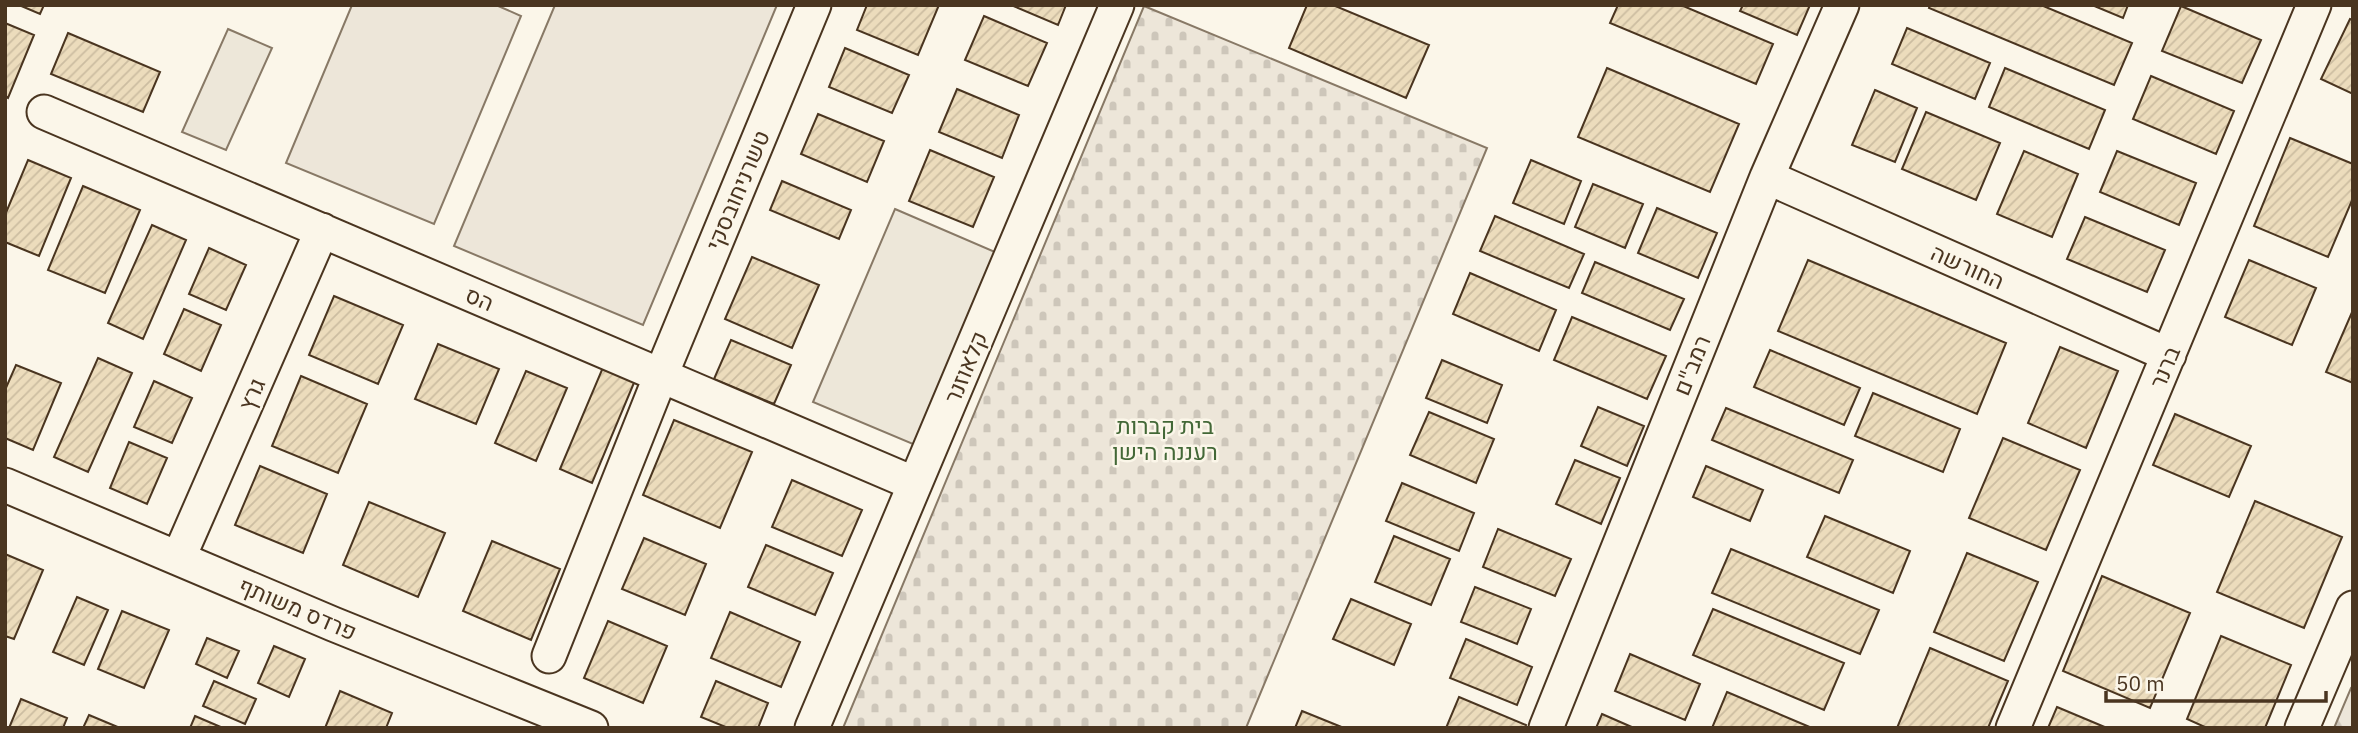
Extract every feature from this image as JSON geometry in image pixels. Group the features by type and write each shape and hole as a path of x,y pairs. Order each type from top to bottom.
{"street":[{"name":"טשרניחובסקי","path":"549,656 661,375 814,5"},
{"name":"קלאוזנר","path":"812,728 1117,5"},
{"name":"רמב\"ם","path":"1546,728 1767,177 1842,5"},
{"name":"ברנר","path":"2013,728 2314,5"},
{"name":"הס","path":"44,112 915,484"},
{"name":"החורשה","path":"1767,177 2169,355"},
{"name":"גרץ","path":"180,557 322,230"},
{"name":"פרדס משותף","path":"5,485 334,624 591,728"},
{"path":"2302,728 2353,607"}],"green space":[{"path":"352,5 496,5 521,16 434,224 286,163"},
{"path":"555,5 777,5 643,325 454,246"},
{"name":"בית קברות רעננה הישן","path":"1144,6 1487,148 1246,728 843,728"},
{"path":"2351,688 2353,728 2334,728"}],"shaded area":[{"path":"228,29 272,48 226,150 182,132"},
{"path":"895,209 1002,255 920,447 813,402"}],"building":[{"path":"19,5 44,5 40,14"},
{"path":"867,5 939,5 918,55 857,30"},
{"path":"1011,5 1066,5 1058,25"},
{"path":"1307,5 1333,5 1429,45 1406,98 1289,48"},
{"path":"1618,5 1681,5 1773,44 1756,84 1610,23"},
{"path":"1743,5 1810,5 1797,35 1740,11"},
{"path":"1930,5 2041,5 2132,43 2114,85 1929,8"},
{"path":"2092,5 2128,5 2123,18"},
{"path":"2181,6 2261,40 2242,83 2162,51"},
{"path":"984,16 1047,43 1028,86 965,60"},
{"path":"2350,19 2353,20 2353,94 2321,79"},
{"path":"5,23 34,35 8,98 5,96"},
{"path":"1907,28 1990,63 1975,99 1892,64"},
{"path":"68,33 160,72 143,112 51,74"},
{"path":"845,48 909,75 892,113 829,87"},
{"path":"1607,68 1739,124 1710,192 1578,137"},
{"path":"2005,68 2105,110 2089,149 1989,107"},
{"path":"2151,76 2234,111 2216,154 2133,119"},
{"path":"957,89 1019,115 1002,158 939,132"},
{"path":"1875,90 1917,108 1895,162 1852,145"},
{"path":"1926,112 2000,143 1976,200 1902,169"},
{"path":"818,114 884,141 867,182 801,154"},
{"path":"2290,138 2353,164 2353,198 2328,257 2254,226"},
{"path":"930,150 994,177 973,227 909,201"},
{"path":"2024,151 2078,174 2052,237 1997,214"},
{"path":"2117,151 2196,183 2179,225 2100,192"},
{"path":"28,160 71,178 39,256 5,242 5,215"},
{"path":"1531,160 1581,181 1564,224 1513,203"},
{"path":"782,181 851,210 839,239 770,210"},
{"path":"1593,184 1643,204 1625,248 1575,227"},
{"path":"83,186 140,210 105,293 48,270"},
{"path":"1657,208 1717,233 1698,278 1638,253"},
{"path":"1495,216 1584,254 1569,288 1480,251"},
{"path":"2085,217 2165,250 2147,292 2067,259"},
{"path":"152,225 186,240 143,339 108,323"},
{"path":"209,248 246,265 226,310 189,294"},
{"path":"752,257 819,285 792,348 725,319"},
{"path":"1808,260 2006,343 1977,414 1778,331"},
{"path":"2249,260 2316,288 2292,345 2225,317"},
{"path":"1595,262 1684,299 1670,330 1582,293"},
{"path":"1470,273 1556,310 1539,351 1453,314"},
{"path":"334,296 403,325 378,384 309,355"},
{"path":"184,309 221,325 201,371 164,354"},
{"path":"2353,310 2353,383 2326,372"},
{"path":"1572,317 1666,356 1647,399 1554,360"},
{"path":"731,340 791,365 774,404 714,379"},
{"path":"438,344 499,369 476,424 415,399"},
{"path":"2060,347 2118,371 2086,448 2028,423"},
{"path":"1770,350 1860,388 1844,425 1754,387"},
{"path":"98,358 132,373 88,472 54,457"},
{"path":"1442,360 1502,385 1487,423 1426,398"},
{"path":"16,365 61,383 33,450 5,438 5,390"},
{"path":"604,365 636,378 592,483 560,469"},
{"path":"526,371 567,388 536,461 495,443"},
{"path":"301,376 367,404 338,473 272,446"},
{"path":"154,381 192,398 172,443 134,427"},
{"path":"1873,393 1960,429 1943,472 1855,436"},
{"path":"1598,407 1644,426 1627,466 1581,446"},
{"path":"1726,408 1853,460 1839,493 1712,440"},
{"path":"1429,412 1494,439 1476,483 1410,455"},
{"path":"2175,414 2251,446 2229,497 2153,465"},
{"path":"674,420 752,452 720,528 643,495"},
{"path":"2003,438 2080,470 2046,550 1969,518"},
{"path":"129,442 167,458 147,504 110,488"},
{"path":"1575,460 1620,478 1601,524 1556,504"},
{"path":"260,466 327,494 303,553 235,525"},
{"path":"1706,466 1763,490 1750,521 1693,497"},
{"path":"792,480 862,510 842,556 772,527"},
{"path":"1402,483 1474,513 1459,551 1386,521"},
{"path":"2255,501 2342,537 2304,628 2217,592"},
{"path":"369,502 445,533 418,597 343,565"},
{"path":"1825,516 1910,551 1893,593 1807,557"},
{"path":"1498,529 1571,559 1555,596 1483,567"},
{"path":"1394,536 1450,559 1431,605 1375,582"},
{"path":"644,538 706,564 685,615 622,589"},
{"path":"492,541 560,569 531,640 463,611"},
{"path":"766,545 833,573 815,615 748,587"},
{"path":"1731,549 1879,610 1860,654 1712,593"},
{"path":"1967,553 2038,582 2004,661 1934,632"},
{"path":"5,554 43,570 14,639 5,636"},
{"path":"2102,576 2190,613 2150,708 2063,671"},
{"path":"1475,587 1531,609 1517,644 1461,622"},
{"path":"77,597 108,610 84,665 53,652"},
{"path":"1351,599 1411,624 1394,665 1333,639"},
{"path":"1713,609 1844,663 1824,710 1693,655"},
{"path":"122,611 169,630 144,688 98,669"},
{"path":"730,612 800,642 781,687 711,658"},
{"path":"608,621 667,646 643,703 584,678"},
{"path":"2221,636 2291,665 2265,728 2207,728 2187,719"},
{"path":"207,638 239,651 227,678 196,664"},
{"path":"1466,639 1532,667 1517,705 1450,678"},
{"path":"274,646 305,659 289,697 258,683"},
{"path":"1930,648 2008,681 1988,728 1897,728"},
{"path":"1630,654 1700,684 1685,720 1615,691"},
{"path":"214,681 256,699 245,724 203,706"},
{"path":"716,681 768,703 758,728 728,728 701,717"},
{"path":"340,691 392,713 386,728 325,728"},
{"path":"1727,692 1812,728 1712,728"},
{"path":"1459,697 1526,725 1525,728 1446,728"},
{"path":"21,699 67,718 63,728 9,728"},
{"path":"2057,707 2107,728 2048,728"},
{"path":"1302,711 1344,728 1295,728"},
{"path":"1602,714 1634,728 1596,728"},
{"path":"89,715 120,728 83,728"},
{"path":"195,716 223,728 190,728"}]}
